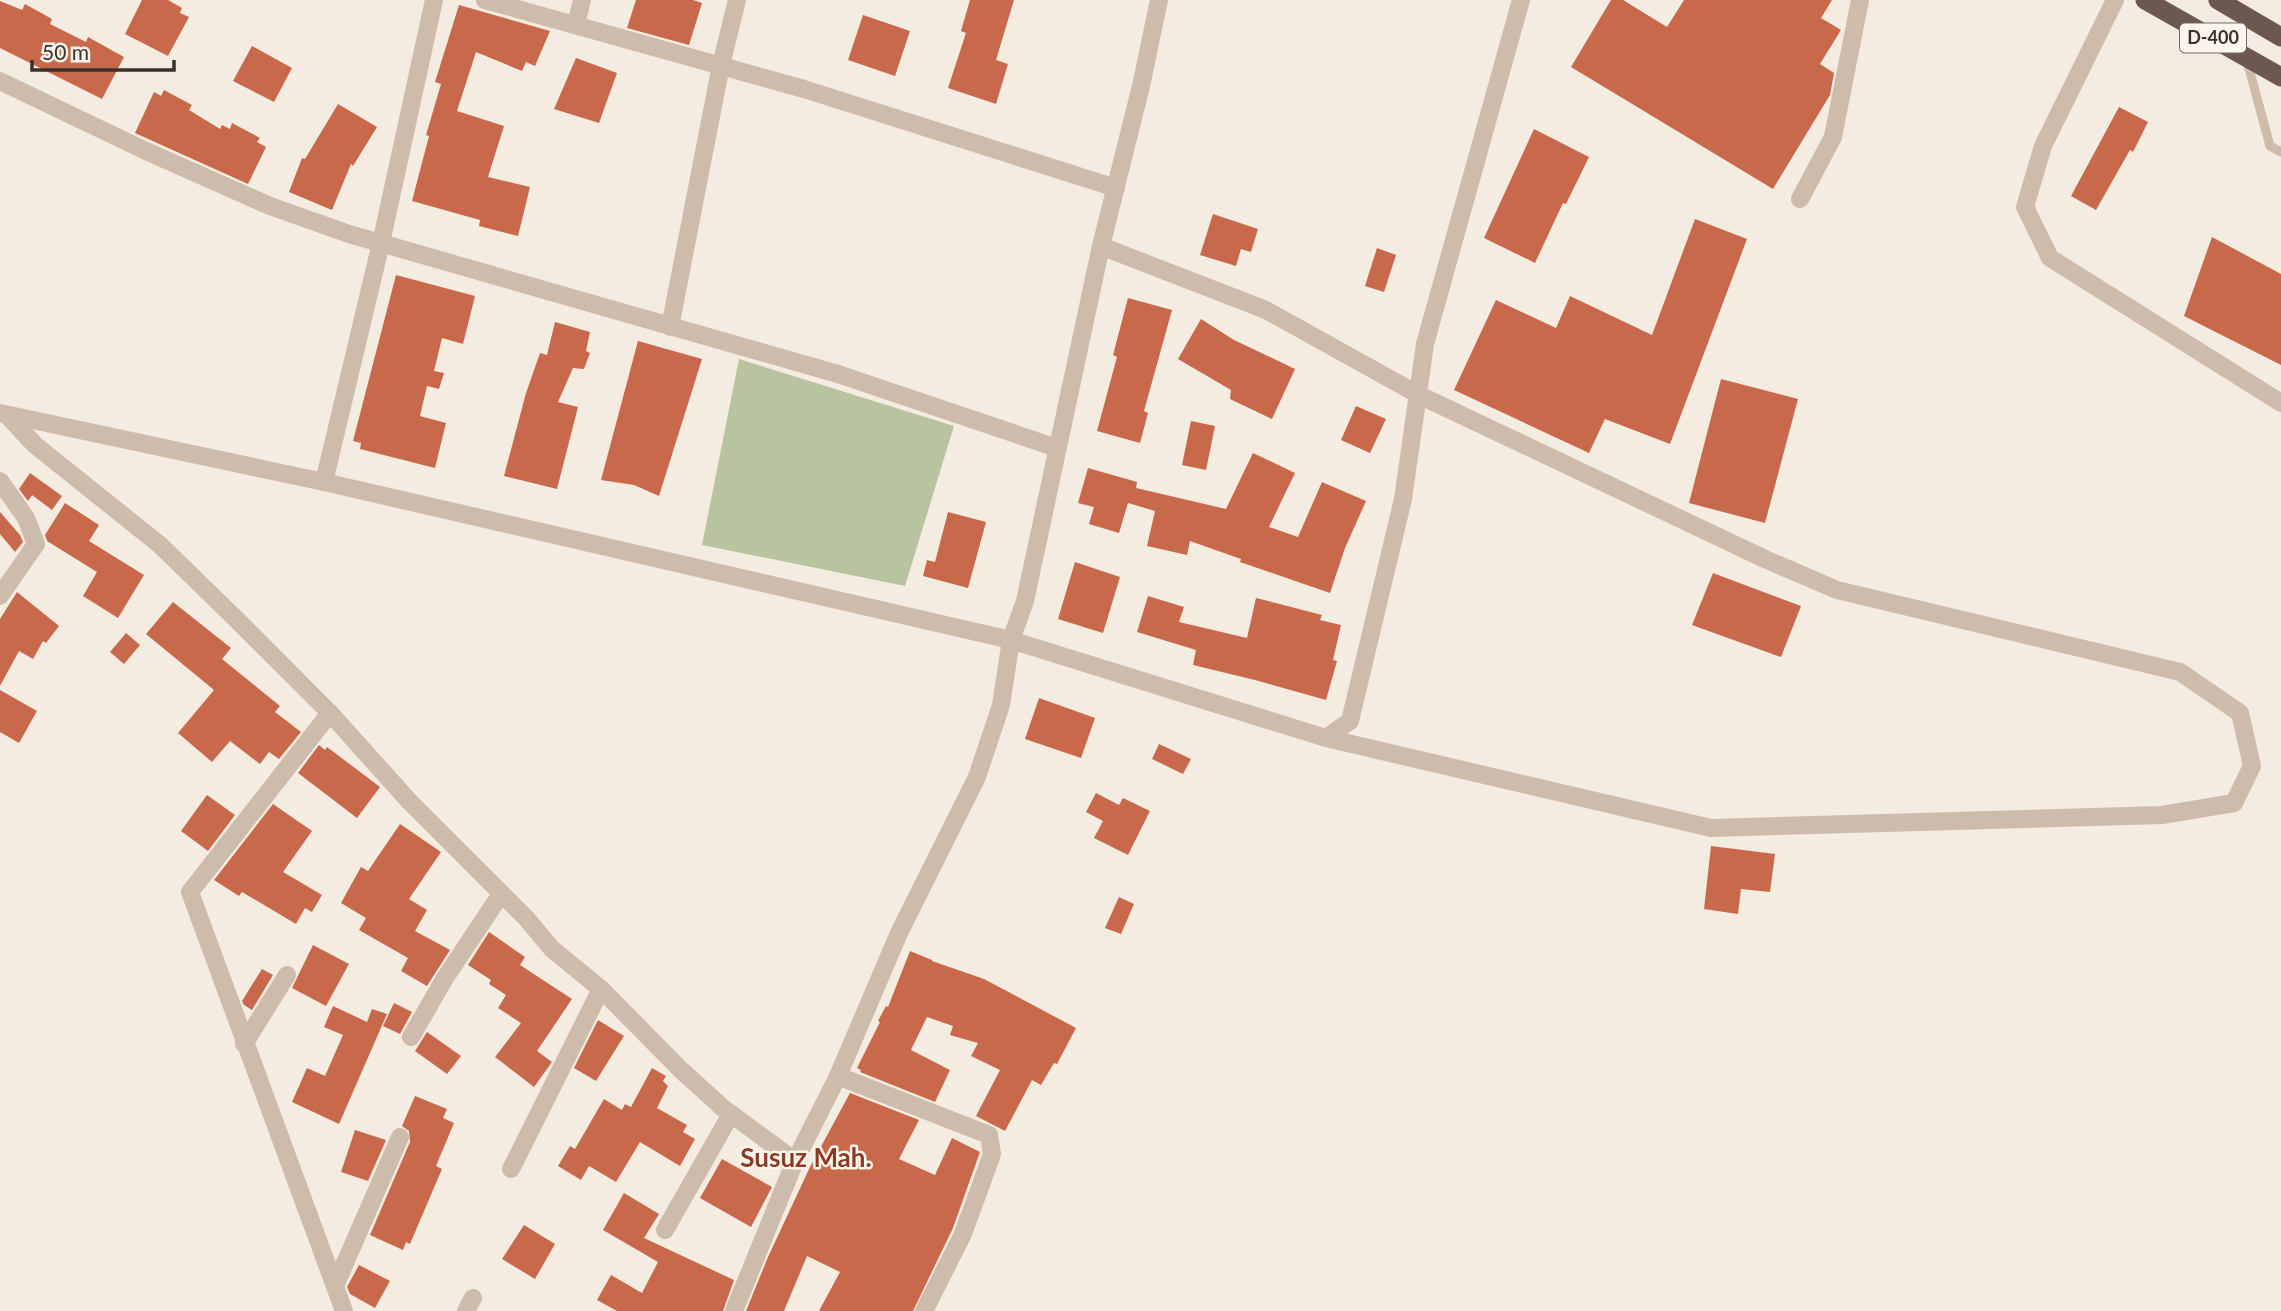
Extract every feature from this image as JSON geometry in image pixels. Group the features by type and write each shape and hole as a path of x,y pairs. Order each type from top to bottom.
{"highway":[{"name":"D-400","path":"2145,0 2281,77"},
{"name":"D-400","path":"2218,0 2281,37"}],"street":[{"path":"324,482 381,243 434,0"},
{"path":"485,0 804,89 1116,188"},
{"path":"576,25 582,0"},
{"path":"670,327 721,65 737,0"},
{"path":"1326,738 1350,721 1403,499 1425,344 1521,0"},
{"path":"1800,199 1833,137 1860,0"},
{"path":"2115,0 2043,146 2025,207 2050,258 2281,403"},
{"path":"734,1311 795,1161 838,1076 899,933 977,777 1001,705 1011,640 1025,601 1056,447 1116,188 1154,2"},
{"path":"0,81 146,151 270,206 381,243 838,374 1056,447"},
{"path":"4,414 324,482 1011,640 1326,738 1711,828 2162,815 2234,803 2252,766 2240,713 2180,672 1837,590 1753,554 1419,395 1266,310 1101,246"},
{"path":"4,414 35,445 160,545 330,713 410,802 429,818 526,918 552,949 601,989 681,1070 731,1114 795,1161"},
{"path":"0,481 26,518 36,544 0,596"},
{"path":"330,713 190,892 344,1311"},
{"path":"411,1037 445,978 501,894"},
{"path":"244,1044 287,975"},
{"path":"511,1169 601,989"},
{"path":"838,1076 989,1135 992,1154 986,1173 962,1236 924,1311"},
{"path":"665,1230 731,1114"},
{"path":"335,1286 400,1137"}],"lane":[{"path":"2246,56 2270,146 2281,152"}],"green space":[{"path":"739,359 954,426 905,586 702,545"}],"building":[{"path":"142,0 168,0 182,8 180,13 189,17 168,56 125,34"},
{"path":"636,0 693,0 702,3 689,45 627,28"},
{"path":"970,0 1014,0 996,60 1008,64 996,104 948,88 966,33 961,31"},
{"path":"1611,0 1623,0 1667,27 1684,0 1832,0 1821,18 1841,30 1820,64 1834,73 1830,95 1773,189 1571,67"},
{"path":"0,1 22,10 25,4 52,19 50,24 86,42 88,37 124,57 102,99 0,48"},
{"path":"459,5 550,31 535,66 526,62 522,71 476,52 457,111 504,126 488,177 530,187 518,236 479,226 480,220 412,201 429,136 426,135 441,84 435,82"},
{"path":"863,15 910,31 895,76 848,60"},
{"path":"252,46 292,68 274,102 233,81"},
{"path":"576,58 617,73 599,123 554,109"},
{"path":"164,90 192,105 189,110 220,129 222,125 230,129 232,123 260,138 257,142 266,147 248,184 135,133 154,92 161,96"},
{"path":"338,104 377,127 353,166 351,164 332,210 289,192 302,158 305,159"},
{"path":"2119,107 2148,122 2133,152 2130,150 2096,210 2071,196"},
{"path":"1534,129 1589,157 1566,204 1563,203 1535,263 1484,238"},
{"path":"1213,214 1258,229 1251,252 1241,249 1236,266 1200,255"},
{"path":"1695,219 1747,239 1670,444 1605,419 1589,453 1454,390 1496,300 1556,328 1570,296 1652,335"},
{"path":"2212,237 2281,274 2281,365 2184,316"},
{"path":"1377,248 1396,255 1384,292 1365,286"},
{"path":"396,275 475,296 463,344 442,338 434,371 444,373 439,389 427,386 420,416 446,423 435,468 360,449 361,443 353,441"},
{"path":"1128,298 1172,310 1144,411 1148,413 1140,443 1097,431 1117,357 1113,355"},
{"path":"1201,319 1234,340 1295,369 1272,419 1230,399 1231,390 1178,359"},
{"path":"555,322 590,332 586,351 590,353 584,369 573,368 558,402 578,407 557,489 504,476 526,393 540,353 547,355"},
{"path":"638,341 702,359 659,496 634,485 601,480"},
{"path":"1721,379 1798,399 1765,523 1689,503"},
{"path":"1356,406 1386,419 1370,453 1341,440"},
{"path":"1191,421 1215,426 1206,470 1182,465"},
{"path":"1253,453 1295,473 1269,527 1298,537 1322,482 1366,501 1345,548 1330,593 1240,562 1241,559 1190,541 1187,555 1147,546 1155,511 1128,503 1119,533 1089,524 1094,507 1078,503 1088,468 1137,482 1136,488 1226,509"},
{"path":"30,473 62,496 52,510 32,495 28,501 19,489"},
{"path":"65,503 99,525 89,541 144,575 118,618 83,596 97,572 47,541 45,535"},
{"path":"0,512 23,542 15,552 0,534"},
{"path":"948,512 986,522 968,588 923,576 927,560 935,562"},
{"path":"1075,562 1120,577 1103,633 1058,619"},
{"path":"1713,573 1801,606 1781,657 1692,625"},
{"path":"17,592 59,626 46,643 43,641 33,659 19,651 0,686 0,619"},
{"path":"1148,596 1184,607 1179,622 1247,638 1256,598 1322,615 1320,620 1341,625 1333,660 1337,661 1326,700 1193,665 1196,650 1137,632"},
{"path":"173,602 231,648 222,659 280,706 275,712 301,732 279,759 269,752 260,764 230,741 212,762 178,733 214,690 146,634"},
{"path":"126,633 140,645 124,664 110,652"},
{"path":"0,690 37,711 19,743 0,732"},
{"path":"1039,698 1095,718 1081,758 1025,739"},
{"path":"1159,744 1191,759 1183,774 1152,759"},
{"path":"319,745 325,750 327,747 380,787 357,818 298,773"},
{"path":"1096,793 1119,805 1123,798 1150,811 1128,855 1094,838 1103,821 1086,812"},
{"path":"207,795 235,815 208,851 181,831"},
{"path":"273,804 312,831 283,872 322,895 312,912 305,908 296,924 242,892 239,896 214,880"},
{"path":"400,824 441,852 409,899 427,910 415,931 450,950 427,986 401,971 408,958 359,930 366,918 341,903 361,867 368,871"},
{"path":"1711,846 1775,854 1770,892 1741,889 1738,914 1704,909"},
{"path":"1119,897 1134,904 1121,934 1105,928"},
{"path":"489,932 525,957 520,965 572,999 537,1051 552,1062 534,1087 495,1057 521,1023 498,1008 506,995 489,984 491,980 468,965"},
{"path":"313,945 349,964 326,1006 292,988"},
{"path":"910,951 984,979 1076,1028 1057,1064 1054,1063 1041,1085 1032,1080 1005,1131 976,1116 1000,1070 971,1056 978,1043 950,1035 953,1026 927,1017 911,1050 950,1070 935,1102 860,1072 857,1068 880,1022 878,1021 886,1006 888,1007"},
{"path":"262,969 273,975 252,1010 242,1001"},
{"path":"394,1003 412,1012 400,1034 383,1026"},
{"path":"333,1006 367,1022 372,1009 387,1014 339,1124 292,1102 307,1068 325,1076 343,1035 324,1027"},
{"path":"598,1020 624,1036 596,1081 574,1068"},
{"path":"427,1032 461,1056 447,1074 415,1051"},
{"path":"652,1068 666,1076 663,1081 668,1086 657,1108 687,1125 683,1132 695,1139 680,1166 640,1142 616,1182 589,1166 581,1180 558,1166 570,1146 575,1149 604,1099 622,1110 625,1104 631,1107"},
{"path":"850,1093 919,1120 899,1159 935,1175 952,1138 980,1152 953,1228 913,1311 819,1311 840,1272 807,1256 784,1311 746,1311 810,1167"},
{"path":"415,1096 447,1109 443,1118 454,1123 436,1166 442,1169 410,1244 406,1242 403,1250 370,1235 410,1142 409,1131 402,1126"},
{"path":"355,1130 386,1140 368,1181 341,1172"},
{"path":"722,1159 772,1187 751,1227 700,1198"},
{"path":"624,1193 659,1214 644,1238 734,1280 723,1311 617,1311 597,1300 611,1275 642,1293 658,1262 603,1230"},
{"path":"524,1225 555,1244 535,1279 502,1259"},
{"path":"359,1265 390,1281 375,1308 350,1294 347,1287"}],"district":[{"name":"Susuz Mah.","path":"806,1158"}]}
